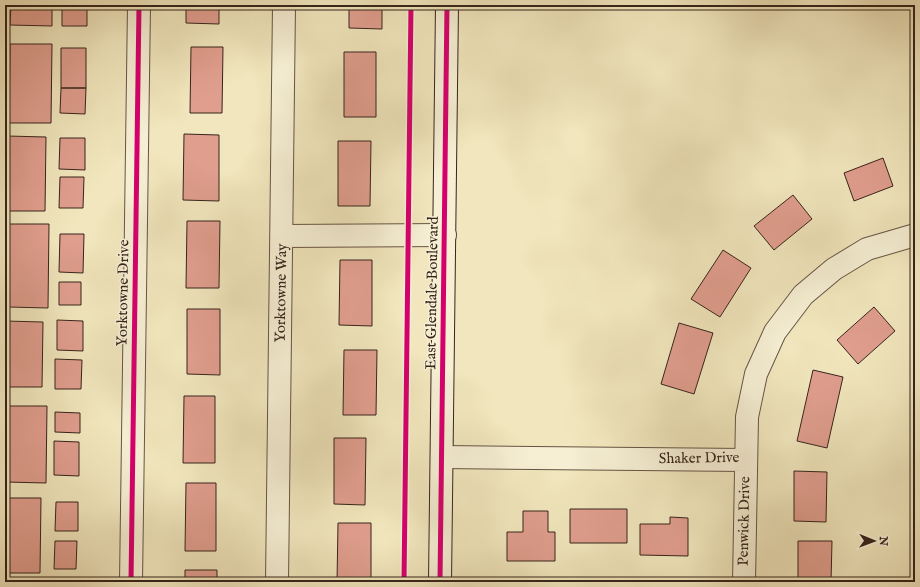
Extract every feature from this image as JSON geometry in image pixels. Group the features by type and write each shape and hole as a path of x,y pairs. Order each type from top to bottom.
{"street":[{"name":"Yorktowne Drive","path":"130,582 139,5"},
{"name":"Yorktowne Way","path":"277,582 284,5"},
{"name":"East Glendale Boulevard","path":"440,582 447,5"},
{"path":"282,236 445,235"},
{"name":"Shaker Drive","path":"442,457 745,460 747,417 756,374 775,332 804,295 834,269 867,249 915,235"},
{"name":"Penwick Drive","path":"744,582 745,460"}],"building":[{"path":"11,5 52,5 52,26 10,25"},
{"path":"62,5 87,5 87,26 62,26"},
{"path":"186,5 219,5 219,24 186,23"},
{"path":"349,5 382,5 382,29 349,28"},
{"path":"817,5 817,6 754,6"},
{"path":"844,5 894,5 894,8 844,7"},
{"path":"10,44 52,44 51,123 9,123"},
{"path":"191,47 223,47 222,113 190,113"},
{"path":"61,48 86,48 86,88 61,88"},
{"path":"344,52 376,52 376,117 344,117"},
{"path":"61,88 86,88 85,114 60,113"},
{"path":"184,134 219,135 219,201 183,200"},
{"path":"7,136 46,137 45,211 7,211"},
{"path":"60,138 85,138 85,170 59,169"},
{"path":"338,141 371,141 370,206 338,206"},
{"path":"915,142 915,175 913,175 912,143"},
{"path":"883,158 893,186 854,201 844,173"},
{"path":"60,177 84,177 83,208 59,208"},
{"path":"793,195 812,219 774,250 754,226"},
{"path":"187,221 220,221 219,288 186,288"},
{"path":"9,224 49,224 48,308 8,307"},
{"path":"60,234 84,234 83,273 59,272"},
{"path":"723,250 751,268 720,317 691,299"},
{"path":"340,260 372,260 372,326 339,325"},
{"path":"59,282 81,282 81,305 59,305"},
{"path":"874,307 895,331 858,364 837,340"},
{"path":"187,309 220,309 220,375 187,374"},
{"path":"57,320 83,321 83,351 57,350"},
{"path":"5,321 43,322 42,387 5,387"},
{"path":"679,323 713,333 694,394 661,384"},
{"path":"344,350 377,350 376,415 343,415"},
{"path":"55,359 82,360 81,389 55,389"},
{"path":"813,370 843,377 827,448 797,441"},
{"path":"184,396 215,396 215,463 183,463"},
{"path":"6,406 47,406 46,483 5,482"},
{"path":"55,412 80,413 80,433 55,432"},
{"path":"334,438 366,438 365,505 334,504"},
{"path":"54,441 79,442 79,476 54,475"},
{"path":"794,471 827,472 826,522 794,521"},
{"path":"186,483 216,483 216,551 185,551"},
{"path":"5,498 41,498 40,573 5,573"},
{"path":"56,502 78,502 78,531 55,531"},
{"path":"570,509 627,509 627,543 570,543"},
{"path":"523,511 548,511 548,532 555,532 555,561 507,561 507,532 523,532"},
{"path":"670,517 688,518 688,556 640,555 640,524 670,524"},
{"path":"338,523 371,523 371,582 337,582"},
{"path":"55,541 77,541 76,569 54,569"},
{"path":"798,541 832,541 831,582 798,582"},
{"path":"185,570 217,570 217,582 185,582"}],"cycle path":[{"path":"131,582 139,5"},
{"path":"404,582 411,5"},
{"path":"440,582 447,5"}]}
